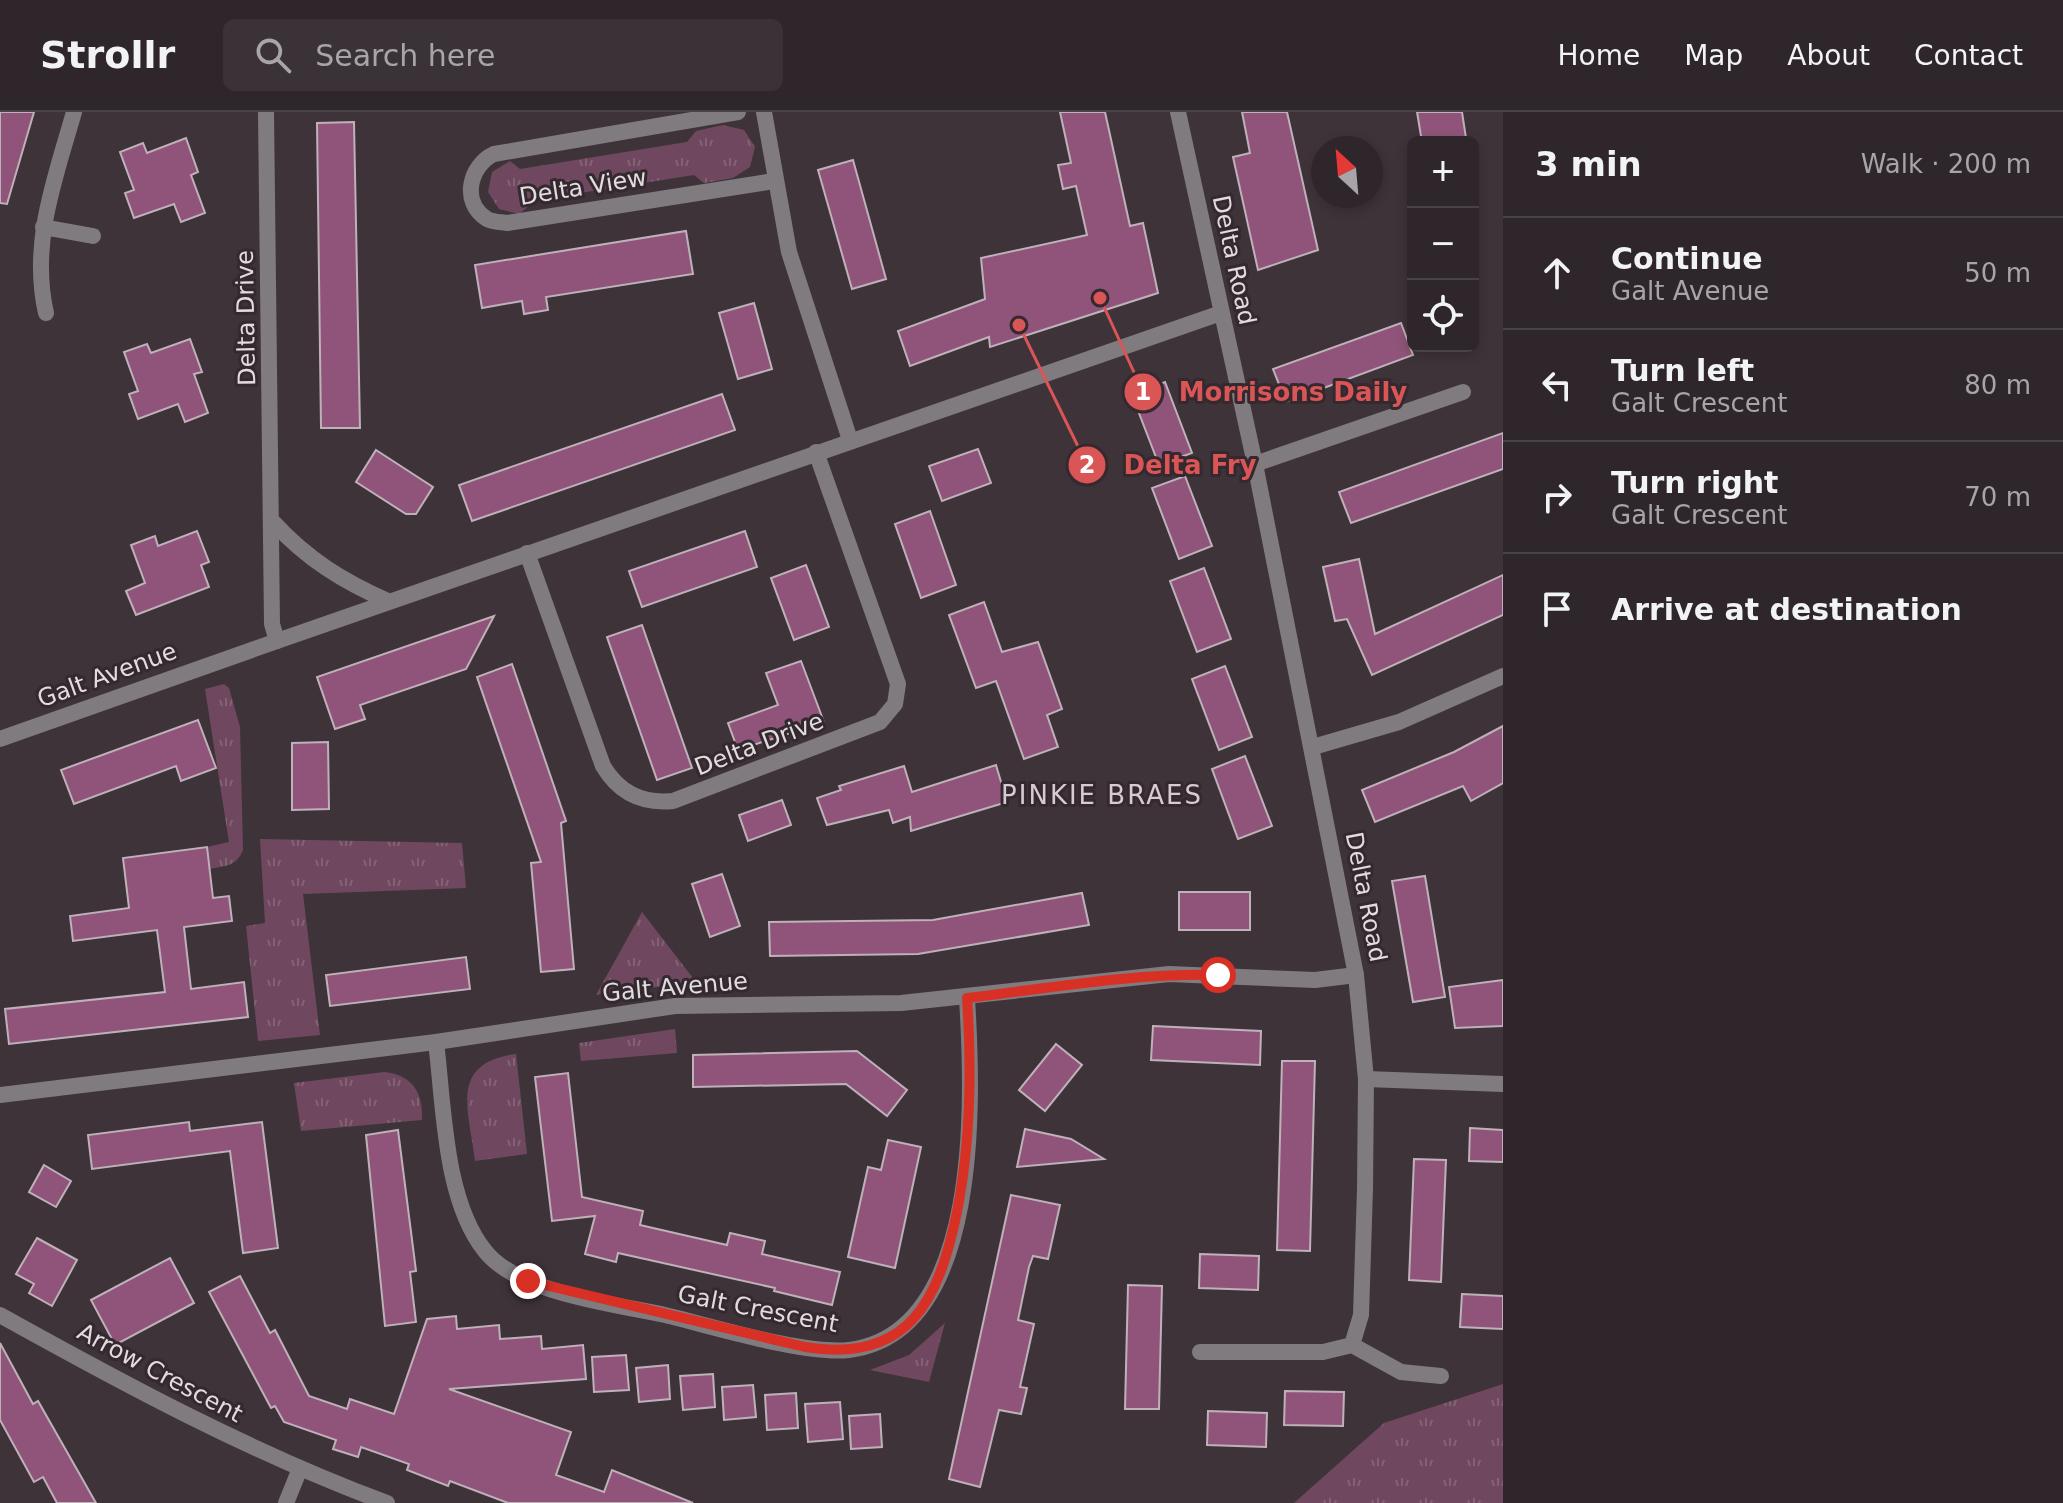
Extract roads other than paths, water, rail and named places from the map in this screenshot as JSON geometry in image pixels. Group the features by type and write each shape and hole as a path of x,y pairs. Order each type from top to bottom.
{"street":[{"path":"46,313 38,259 43,227 74,112"},
{"name":"Delta Drive","path":"266,112 274,523 272,624 277,641"},
{"name":"Delta View","path":"738,112 494,154 480,160 472,173 471,189 478,209 488,220 507,223 774,181"},
{"path":"764,112 789,252 850,440"},
{"name":"Delta Road","path":"1178,112 1255,464 1356,975 1366,1079 1361,1315 1352,1345"},
{"path":"43,227 93,236"},
{"path":"277,641 1221,313"},
{"path":"1255,464 1463,392"},
{"name":"Delta Drive","path":"527,553 610,779 633,797 660,803 673,801 880,722 895,704 898,684 816,452"},
{"path":"274,523 322,567 345,582 388,601"},
{"name":"Galt Avenue","path":"0,739 277,641"},
{"path":"1313,747 1399,722 1503,676"},
{"name":"Galt Avenue","path":"0,1095 436,1042 675,1006 967,998 1169,974 1315,980 1356,975"},
{"name":"Galt Crescent","path":"436,1042 461,1208 487,1254 505,1269 528,1281 620,1306 805,1347 850,1350 892,1335 911,1321 933,1293 947,1261 969,1143 967,998"},
{"path":"1366,1079 1503,1084"},
{"name":"Arrow Crescent","path":"0,1315 299,1471 387,1503"},
{"path":"1200,1352 1323,1352 1352,1345 1401,1372 1441,1376"},
{"path":"286,1503 299,1471"}],"place":[{"name":"Morrisons Daily","path":"1100,298"},
{"name":"Delta Fry","path":"1019,325"}],"district":[{"name":"PINKIE BRAES","path":"1102,795"}]}
